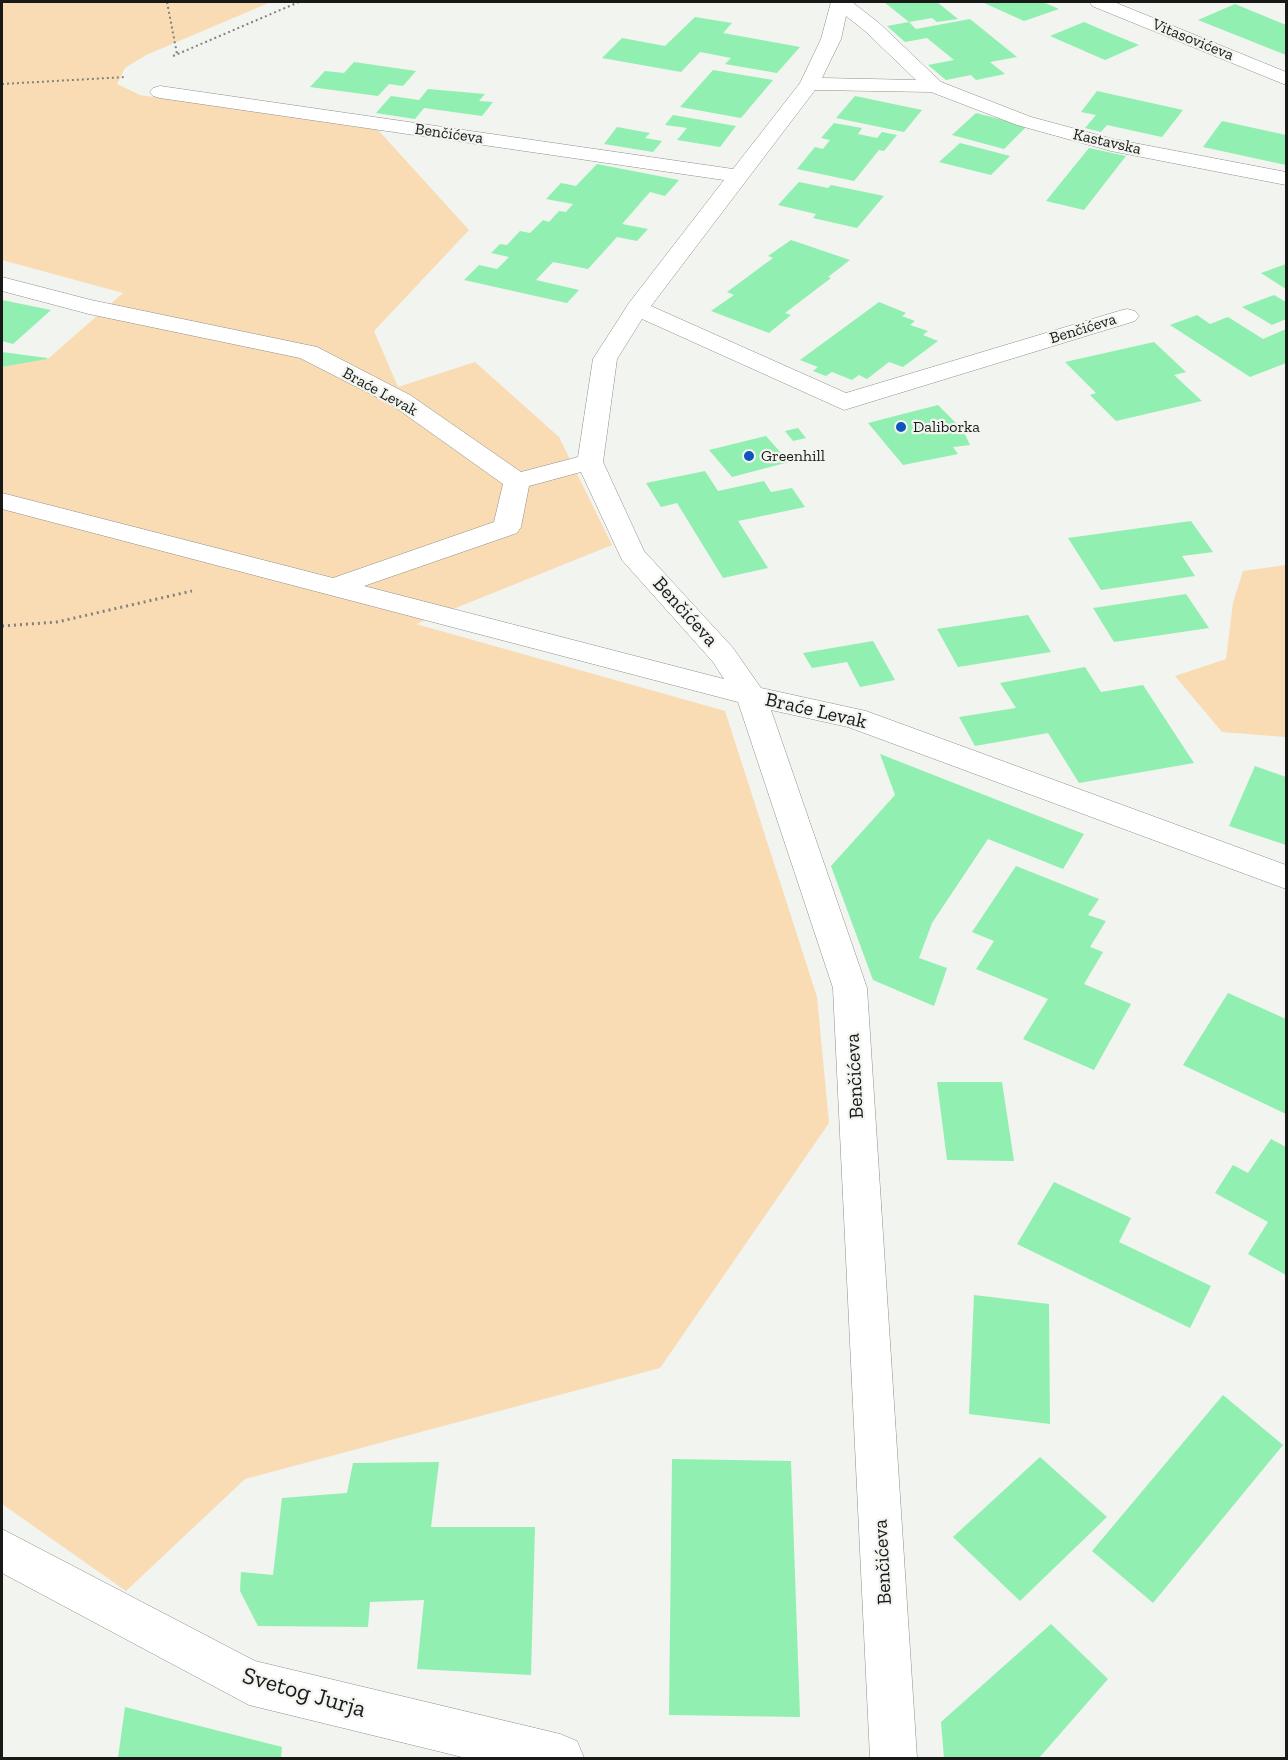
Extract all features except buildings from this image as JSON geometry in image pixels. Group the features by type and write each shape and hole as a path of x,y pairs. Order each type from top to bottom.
{"street":[{"path":"332,588 507,527 517,481 590,462 605,359 637,308 809,84 831,39 840,2 872,27 934,86"},
{"name":"Vitasovićeva","path":"1100,2 1287,79"},
{"path":"809,84 934,86"},
{"name":"Kastavska","path":"934,86 1024,121 1111,145 1287,178"},
{"name":"Benčićeva","path":"160,92 738,176"},
{"name":"Braće Levak","path":"2,284 89,307 308,352 401,400 517,481"},
{"name":"Benčićeva","path":"637,308 844,402 1127,316"},
{"name":"Benčićeva","path":"590,462 632,554 723,655 752,696 850,988 894,1758"},
{"name":"Braće Levak","path":"2,501 752,696 855,718 1287,877"},
{"name":"Svetog Jurja","path":"2,1550 249,1682 560,1758"}],"path":[{"path":"167,2 177,54"},
{"path":"160,92 138,82 142,70 299,2"},
{"path":"2,84 140,76"},
{"path":"2,626 57,622 193,591"}],"shaded area":[{"path":"2,2 271,2 146,55 125,68 117,84 140,95 378,130 469,230 374,331 398,387 475,362 559,437 612,545 416,624 725,711 817,997 829,1123 660,1368 245,1479 126,1591 2,1504 2,367 49,358 123,293 2,260"},
{"path":"1286,565 1286,737 1222,732 1175,676 1226,659 1233,603 1243,571"}],"place":[{"name":"Daliborka","path":"901,427"},
{"name":"Greenhill","path":"749,456"}]}
